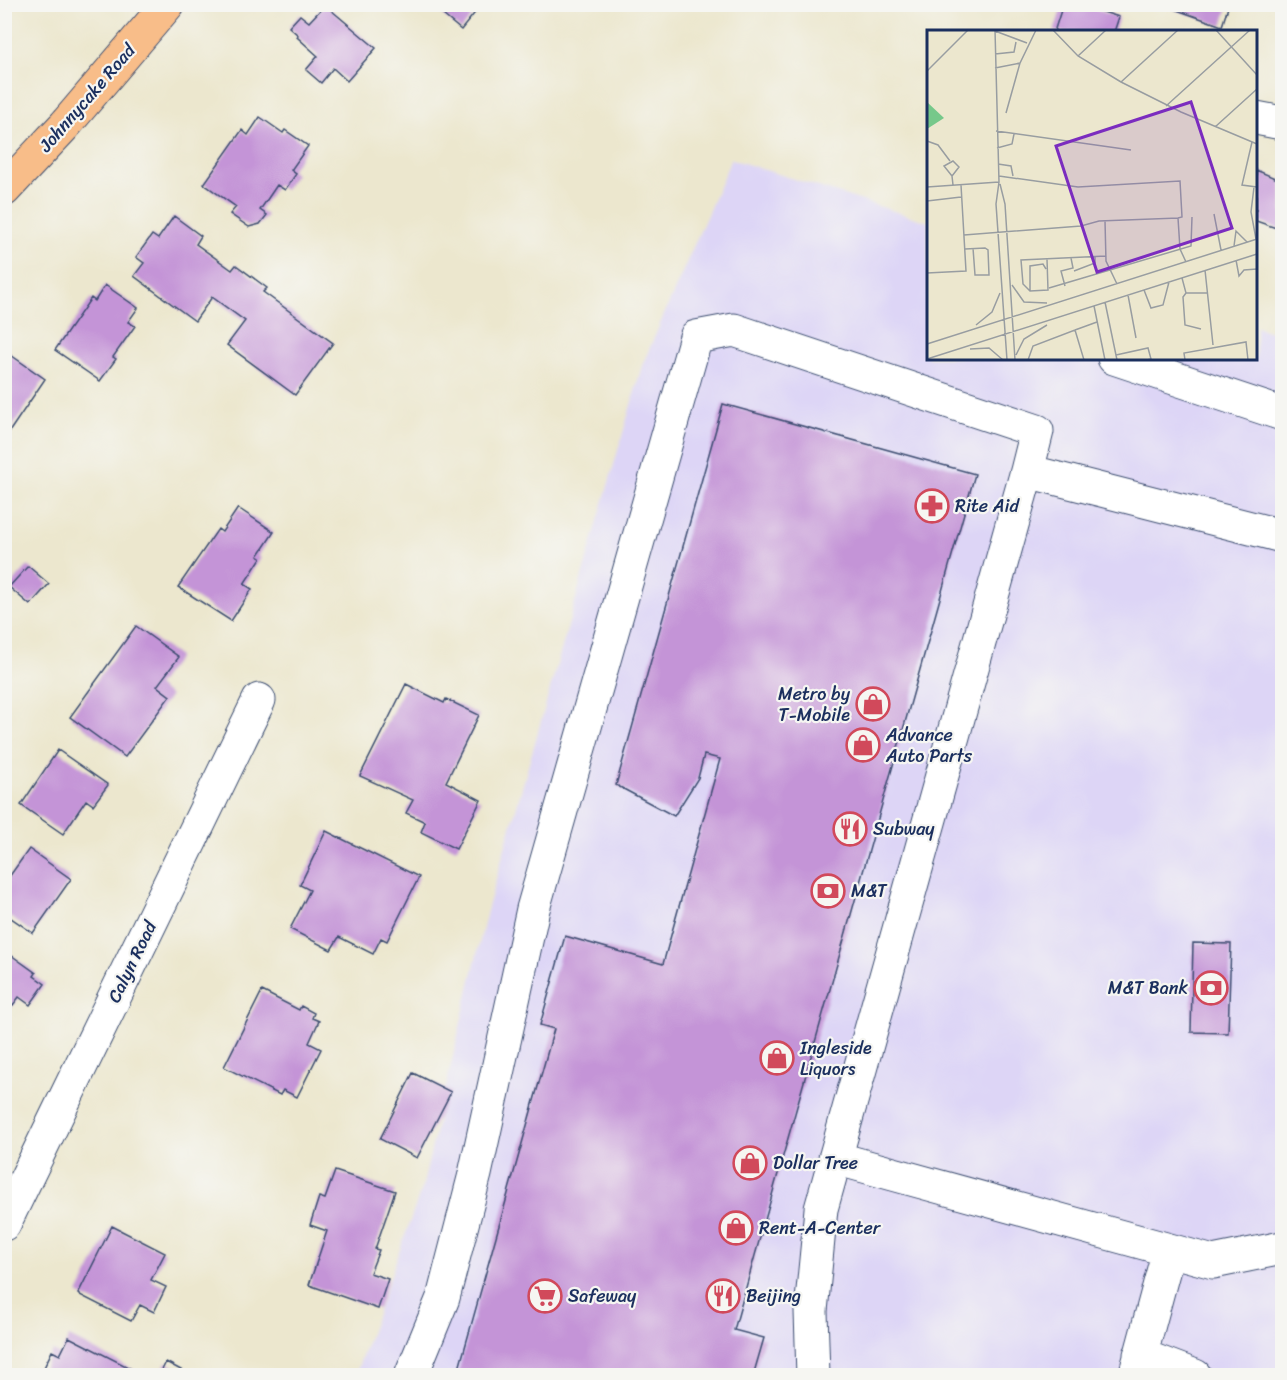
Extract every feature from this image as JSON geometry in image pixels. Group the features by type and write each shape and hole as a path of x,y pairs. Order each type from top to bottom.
{"main road":[{"name":"Johnnycake Road","path":"4,190 65,125 168,4"}],"street":[{"path":"1257,118 1282,123"},
{"path":"411,1376 443,1298 475,1174 533,909 696,337 734,330 1037,430 821,1209 811,1311 813,1376"},
{"path":"1120,360 1282,414"},
{"path":"1027,471 1282,536"},
{"name":"Calyn Road","path":"4,1224 259,700"},
{"path":"836,1158 1213,1262 1282,1248"},
{"path":"1169,1250 1137,1365 1195,1376"}],"shaded area":[{"path":"731,159 927,222 927,360 1257,360 1257,327 1282,336 1282,1375 355,1376 423,1185 487,911 642,366"}],"building":[{"path":"430,4 482,4 461,30"},
{"path":"1063,4 1078,4 1119,17 1115,30 1055,30"},
{"path":"1160,4 1229,4 1222,26"},
{"path":"325,5 376,48 347,81 333,68 321,83 306,70 318,56 289,27 300,15 309,22"},
{"path":"260,117 283,133 285,130 308,146 291,170 296,174 285,190 277,185 260,210 267,215 260,224 249,227 230,214 236,207 204,184 242,130 248,135"},
{"path":"1257,170 1282,181 1282,230 1257,221"},
{"path":"174,216 201,236 196,244 232,270 236,265 267,288 263,292 333,343 295,395 227,345 245,321 212,297 195,321 134,276 144,263 136,257 152,235 158,239"},
{"path":"105,285 138,308 128,322 135,326 113,357 116,359 100,381 55,350 91,298 95,301"},
{"path":"5,351 45,379 5,438"},
{"path":"723,404 975,474 734,1330 764,1338 753,1376 457,1376 554,1029 540,1025 565,936 663,964 720,759 704,755 698,778 674,816 616,785"},
{"path":"238,508 274,532 258,556 261,558 244,584 252,589 231,621 178,587 218,529 222,532"},
{"path":"28,566 49,584 30,605 9,587"},
{"path":"136,626 179,657 157,686 170,696 125,757 70,717"},
{"path":"406,684 444,703 446,699 479,715 446,782 481,800 456,849 421,832 425,822 406,813 413,800 360,776"},
{"path":"58,750 108,785 93,805 86,800 63,834 21,805"},
{"path":"326,831 419,877 387,941 381,938 373,954 339,937 331,950 290,929 310,890 300,885"},
{"path":"29,849 71,879 33,933 4,913 4,884"},
{"name":"M&T Bank","path":"1193,943 1231,944 1228,1033 1191,1032"},
{"path":"4,950 36,973 34,976 45,984 30,1005 19,997 4,1017"},
{"path":"262,991 299,1010 301,1006 314,1013 312,1018 319,1021 309,1043 321,1049 297,1097 283,1090 280,1095 224,1067"},
{"path":"413,1073 451,1092 417,1158 380,1139"},
{"path":"335,1171 395,1191 375,1249 379,1250 370,1273 388,1279 378,1309 309,1285 327,1231 310,1225 319,1197 325,1199"},
{"path":"112,1226 165,1253 151,1280 166,1287 154,1312 140,1305 131,1321 78,1294"},
{"path":"69,1337 132,1369 129,1376 40,1376 52,1351 60,1355"},
{"path":"166,1362 192,1376 159,1376"}],"place":[{"name":"Rite Aid","path":"932,506"},
{"name":"Metro by T-Mobile","path":"873,704"},
{"name":"Advance Auto Parts","path":"863,745"},
{"name":"Subway","path":"850,829"},
{"name":"M&T","path":"828,891"},
{"name":"M&T Bank","path":"1211,988"},
{"name":"Ingleside Liquors","path":"777,1058"},
{"name":"Dollar Tree","path":"750,1163"},
{"name":"Rent-A-Center","path":"736,1228"},
{"name":"Safeway","path":"545,1296"},
{"name":"Beijing","path":"723,1296"}]}
